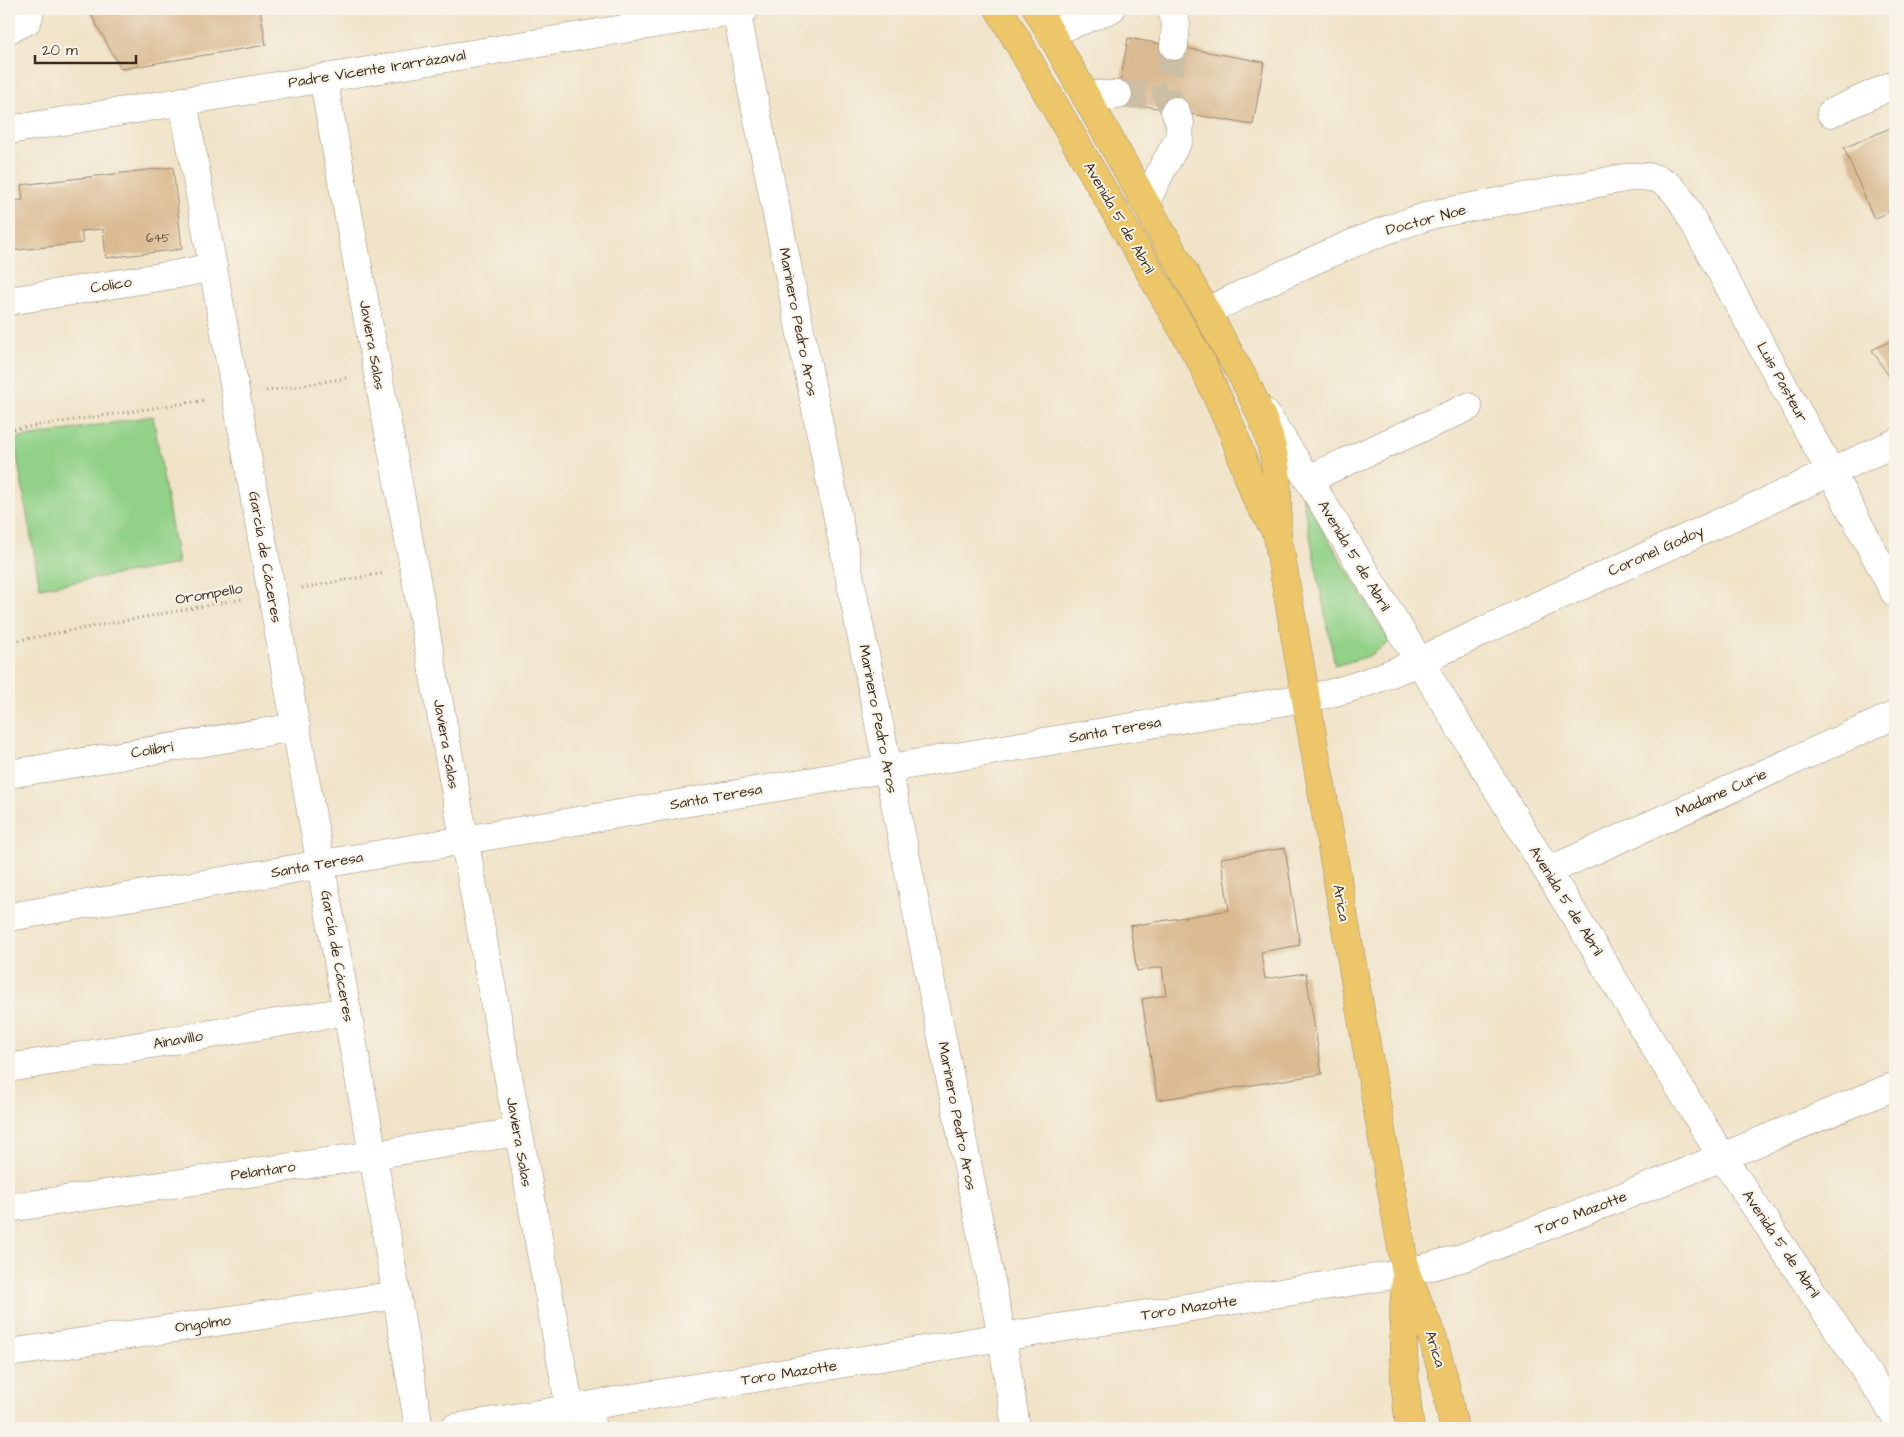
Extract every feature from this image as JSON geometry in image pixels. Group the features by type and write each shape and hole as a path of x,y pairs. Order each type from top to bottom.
{"main road":[{"name":"Avenida 5 de Abril","path":"999,9 1202,363 1233,432 1256,498 1277,533"},
{"name":"Avenida 5 de Abril","path":"1037,9 1207,311 1261,414 1273,453 1278,489 1277,533"},
{"name":"Arica","path":"1277,533 1406,1273 1403,1338 1406,1397 1410,1428"},
{"name":"Arica","path":"1406,1273 1432,1336 1444,1379 1454,1428"}],"street":[{"path":"9,29 27,22 29,16 27,9"},
{"path":"1050,33 1111,9"},
{"path":"1171,9 1176,24 1174,46"},
{"name":"Padre Vicente Irarrázaval","path":"9,130 740,10"},
{"name":"Marinero Pedro Aros","path":"740,10 888,768 1002,1337 1016,1428"},
{"name":"Javiera Salas","path":"323,78 517,1132 583,1414"},
{"path":"1831,113 1895,84"},
{"path":"1086,95 1118,94"},
{"name":"García de Cáceres","path":"182,101 373,1155 419,1428"},
{"path":"1146,202 1179,138 1180,124 1176,111"},
{"name":"Doctor Noe","path":"1207,311 1361,240 1435,214 1630,177 1645,175 1658,179"},
{"name":"Luis Pasteur","path":"1658,179 1669,185 1684,203 1895,593"},
{"name":"Colico","path":"9,301 213,267"},
{"name":"Avenida 5 de Abril","path":"1245,381 1308,479 1722,1157 1895,1415"},
{"path":"1308,479 1468,407"},
{"name":"Coronel Godoy","path":"1418,661 1895,442"},
{"name":"Santa Teresa","path":"9,917 1306,698 1362,685 1418,661"},
{"name":"Madame Curie","path":"1548,872 1895,715"},
{"name":"Colibrí","path":"9,774 296,727"},
{"name":"Ainavillo","path":"9,1068 347,1011"},
{"name":"Toro Mazotte","path":"454,1428 583,1414 1002,1337 1406,1273 1461,1258 1497,1245 1722,1157 1895,1086"},
{"name":"Pelantaro","path":"9,1208 517,1132"},
{"name":"Ongolmo","path":"9,1353 397,1295"}],"path":[{"path":"9,430 378,373"},
{"name":"Orompello","path":"9,642 414,568"}],"green space":[{"path":"153,416 178,564 40,588 14,439"},
{"path":"1302,495 1390,642 1369,656 1335,666"}],"building":[{"path":"88,9 260,9 266,45 121,69"},
{"path":"1128,38 1264,62 1253,125 1117,101"},
{"path":"1895,126 1895,209 1874,219 1844,148"},
{"path":"173,167 182,249 106,258 103,229 81,231 83,243 9,251 9,201 23,200 21,185"},
{"path":"1895,339 1895,386 1872,350"},
{"path":"1285,848 1300,945 1261,952 1265,979 1306,973 1322,1074 1157,1100 1142,999 1166,995 1162,967 1137,971 1130,926 1229,910 1221,858"}],"tunnel":[{"path":"1174,46 1166,94 1175,111"},
{"path":"1118,95 1166,94"}]}
